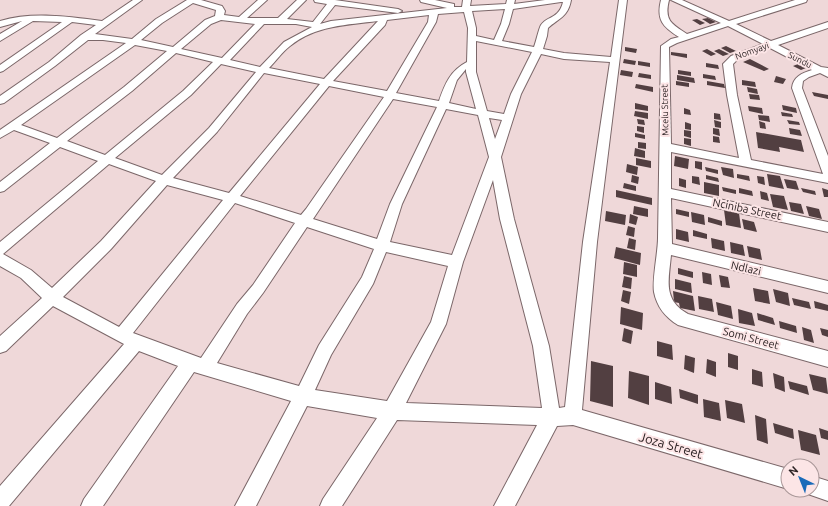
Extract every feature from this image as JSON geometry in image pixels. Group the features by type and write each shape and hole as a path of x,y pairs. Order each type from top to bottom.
{"street":[{"path":"0,101 84,37 138,0"},
{"path":"0,135 133,42 159,21 192,0 219,8 221,11 219,18"},
{"path":"240,20 262,0"},
{"path":"280,21 302,0"},
{"path":"318,0 419,14 467,4"},
{"path":"424,0 467,4 561,0"},
{"path":"330,506 392,411 438,324 456,262 495,158 516,94 537,52 543,36 544,27 558,18 566,5 567,0"},
{"path":"573,416 590,242 623,0"},
{"path":"665,0 662,14 666,23 686,37"},
{"name":"Sundu","path":"675,0 730,24 825,71"},
{"name":"Mcelu Street","path":"675,315 664,302 661,290 665,248 665,46 668,43 686,37 803,0"},
{"path":"0,346 106,245 164,180 213,130 262,70 287,44 317,26 333,2"},
{"path":"497,43 511,3"},
{"path":"467,4 472,28 471,72 495,158 507,219 541,346 552,417 504,506"},
{"path":"0,188 128,89 208,22 219,18 280,21 317,26 383,18 394,11"},
{"path":"91,506 197,365 258,289 304,220 338,174 390,95 428,30 432,22 434,12"},
{"path":"419,14 428,30"},
{"path":"0,501 129,339 180,261 327,82 382,23 383,18"},
{"path":"0,24 16,20 32,19 70,20 104,24"},
{"path":"0,38 32,19"},
{"path":"0,69 70,20"},
{"path":"0,250 187,93 262,21"},
{"name":"Nomyayi","path":"746,162 729,79 728,64 732,59 828,25"},
{"path":"84,37 103,37 133,42 262,70 508,118"},
{"path":"472,38 537,52 592,59 616,60"},
{"path":"245,506 303,396 325,350 368,280 382,246 396,204 425,140 443,106 452,80 460,69 471,63"},
{"path":"825,71 801,78 797,84 797,88 828,172"},
{"path":"0,92 10,94"},
{"path":"13,126 164,180 232,198 382,246 456,262"},
{"path":"666,147 828,179"},
{"name":"Nciniba Street","path":"665,192 828,227"},
{"name":"Ndlazi","path":"665,248 828,287"},
{"name":"Joza Street","path":"0,259 26,274 52,298 129,339 197,365 303,396 330,402 392,411 552,417 573,416 780,477"},
{"name":"Somi Street","path":"675,315 684,320 828,359"}],"building":[{"path":"708,18 716,22 710,24 702,19"},
{"path":"697,19 705,23 700,25 692,20"},
{"path":"726,46 736,51 730,53 721,48"},
{"path":"625,47 637,49 636,53 625,51"},
{"path":"707,49 716,54 711,56 702,51"},
{"path":"719,49 729,54 723,56 714,51"},
{"path":"671,52 687,54 687,58 671,55"},
{"path":"624,59 636,61 635,65 623,63"},
{"path":"750,59 769,69 764,71 743,62"},
{"path":"638,61 650,63 650,67 638,65"},
{"path":"706,63 718,65 719,69 706,67"},
{"path":"798,64 806,68 801,70 793,66"},
{"path":"621,70 633,72 632,77 620,75"},
{"path":"678,70 691,72 691,76 678,74"},
{"path":"639,73 651,75 651,79 638,77"},
{"path":"703,74 715,76 716,80 703,78"},
{"path":"677,75 694,78 695,83 677,80"},
{"path":"776,76 786,79 783,84 774,82"},
{"path":"742,80 755,82 756,87 742,85"},
{"path":"676,81 689,83 689,87 676,85"},
{"path":"707,81 724,84 725,88 707,85"},
{"path":"636,84 653,87 653,92 635,88"},
{"path":"747,87 757,89 758,94 748,92"},
{"path":"812,92 828,95 828,99 814,96"},
{"path":"749,94 759,95 760,100 750,99"},
{"path":"635,103 648,106 648,111 635,109"},
{"path":"782,105 796,108 797,113 783,110"},
{"path":"748,106 762,108 763,114 749,111"},
{"path":"684,108 690,110 691,115 684,114"},
{"path":"635,111 648,113 648,119 634,116"},
{"path":"781,112 792,114 793,117 782,116"},
{"path":"714,113 720,114 721,120 714,119"},
{"path":"758,115 769,116 770,122 759,120"},
{"path":"637,119 644,120 645,125 638,124"},
{"path":"714,120 721,122 721,128 715,127"},
{"path":"787,120 799,122 800,125 789,124"},
{"path":"759,121 765,123 766,129 760,128"},
{"path":"685,122 691,124 691,130 685,129"},
{"path":"637,126 644,127 644,133 637,131"},
{"path":"713,128 719,129 720,136 713,134"},
{"path":"789,128 800,130 802,136 790,134"},
{"path":"684,130 691,131 691,138 684,136"},
{"path":"756,132 801,140 804,152 779,147 780,152 758,148"},
{"path":"635,133 645,135 645,139 635,137"},
{"path":"713,136 719,137 720,143 713,142"},
{"path":"684,138 691,139 691,146 684,144"},
{"path":"638,142 646,143 646,149 638,148"},
{"path":"635,148 645,151 645,158 634,156"},
{"path":"675,156 689,159 688,169 674,166"},
{"path":"636,158 651,161 651,168 636,165"},
{"path":"695,161 702,162 702,170 695,168"},
{"path":"627,164 638,167 637,175 626,172"},
{"path":"705,167 718,170 718,174 706,171"},
{"path":"721,167 733,169 734,178 723,175"},
{"path":"737,174 749,176 750,181 737,178"},
{"path":"767,174 780,176 784,189 769,186"},
{"path":"632,175 639,177 638,184 631,182"},
{"path":"706,175 718,178 719,182 706,179"},
{"path":"692,176 699,177 700,185 692,183"},
{"path":"757,176 764,177 765,185 758,183"},
{"path":"679,178 686,180 686,188 679,186"},
{"path":"784,179 796,181 799,190 787,188"},
{"path":"704,182 719,185 719,196 704,193"},
{"path":"624,183 636,186 636,191 623,188"},
{"path":"722,187 736,190 736,194 723,191"},
{"path":"739,188 752,191 753,196 739,193"},
{"path":"801,188 815,191 816,195 803,192"},
{"path":"822,188 828,190 828,197 824,197"},
{"path":"616,190 652,198 652,205 616,197"},
{"path":"760,191 767,193 769,201 761,199"},
{"path":"770,194 784,196 788,210 773,207"},
{"path":"789,202 801,204 804,214 791,211"},
{"path":"634,206 648,209 648,217 633,214"},
{"path":"806,206 819,209 822,219 809,216"},
{"path":"676,209 689,212 689,217 676,214"},
{"path":"724,210 739,213 741,228 726,225"},
{"path":"606,211 626,215 625,225 605,221"},
{"path":"691,212 704,215 705,225 692,222"},
{"path":"630,214 638,217 636,225 629,223"},
{"path":"708,217 722,221 722,226 708,222"},
{"path":"742,219 754,222 757,232 744,229"},
{"path":"628,226 635,228 634,237 626,235"},
{"path":"676,229 688,232 689,242 676,239"},
{"path":"693,230 707,234 707,239 693,236"},
{"path":"629,238 636,240 635,250 627,248"},
{"path":"711,238 724,241 725,251 712,248"},
{"path":"730,242 743,245 745,256 731,253"},
{"path":"747,246 760,249 762,260 749,257"},
{"path":"616,247 641,253 640,265 614,258"},
{"path":"624,262 637,265 637,277 623,274"},
{"path":"678,268 693,272 693,278 678,274"},
{"path":"702,272 711,274 712,285 703,283"},
{"path":"719,275 728,277 730,288 721,287"},
{"path":"624,276 632,278 631,289 622,287"},
{"path":"675,279 691,283 692,293 675,289"},
{"path":"753,288 768,291 770,304 755,301"},
{"path":"773,289 788,293 790,306 776,302"},
{"path":"623,290 631,292 629,304 621,301"},
{"path":"673,291 693,296 695,311 680,308 679,303 674,302"},
{"path":"698,296 712,299 714,312 699,309"},
{"path":"792,298 809,302 811,309 794,305"},
{"path":"814,301 828,305 828,311 815,308"},
{"path":"716,302 731,306 733,319 718,315"},
{"path":"621,307 643,313 642,330 620,324"},
{"path":"738,309 752,313 755,326 739,323"},
{"path":"757,313 773,318 775,325 758,320"},
{"path":"779,321 796,326 797,333 780,328"},
{"path":"802,327 811,330 814,343 804,340"},
{"path":"624,328 633,331 631,344 622,341"},
{"path":"820,328 828,330 828,337 822,335"},
{"path":"657,341 672,345 673,360 657,356"},
{"path":"728,353 738,356 738,370 728,367"},
{"path":"685,355 695,358 694,373 684,369"},
{"path":"707,359 716,362 716,377 706,373"},
{"path":"591,361 613,366 613,407 590,401"},
{"path":"752,369 762,372 763,387 752,384"},
{"path":"629,371 649,376 649,405 628,398"},
{"path":"773,373 784,377 785,392 775,388"},
{"path":"809,374 826,378 828,394 813,390"},
{"path":"788,381 807,386 809,395 790,389"},
{"path":"655,382 671,387 672,404 655,399"},
{"path":"679,389 698,395 698,404 680,398"},
{"path":"703,399 719,403 721,421 704,417"},
{"path":"725,400 742,404 745,423 727,418"},
{"path":"755,415 766,419 768,444 757,440"},
{"path":"773,423 793,429 794,439 775,433"},
{"path":"819,428 828,431 828,440 821,438"},
{"path":"798,430 816,435 820,455 801,450"}]}
